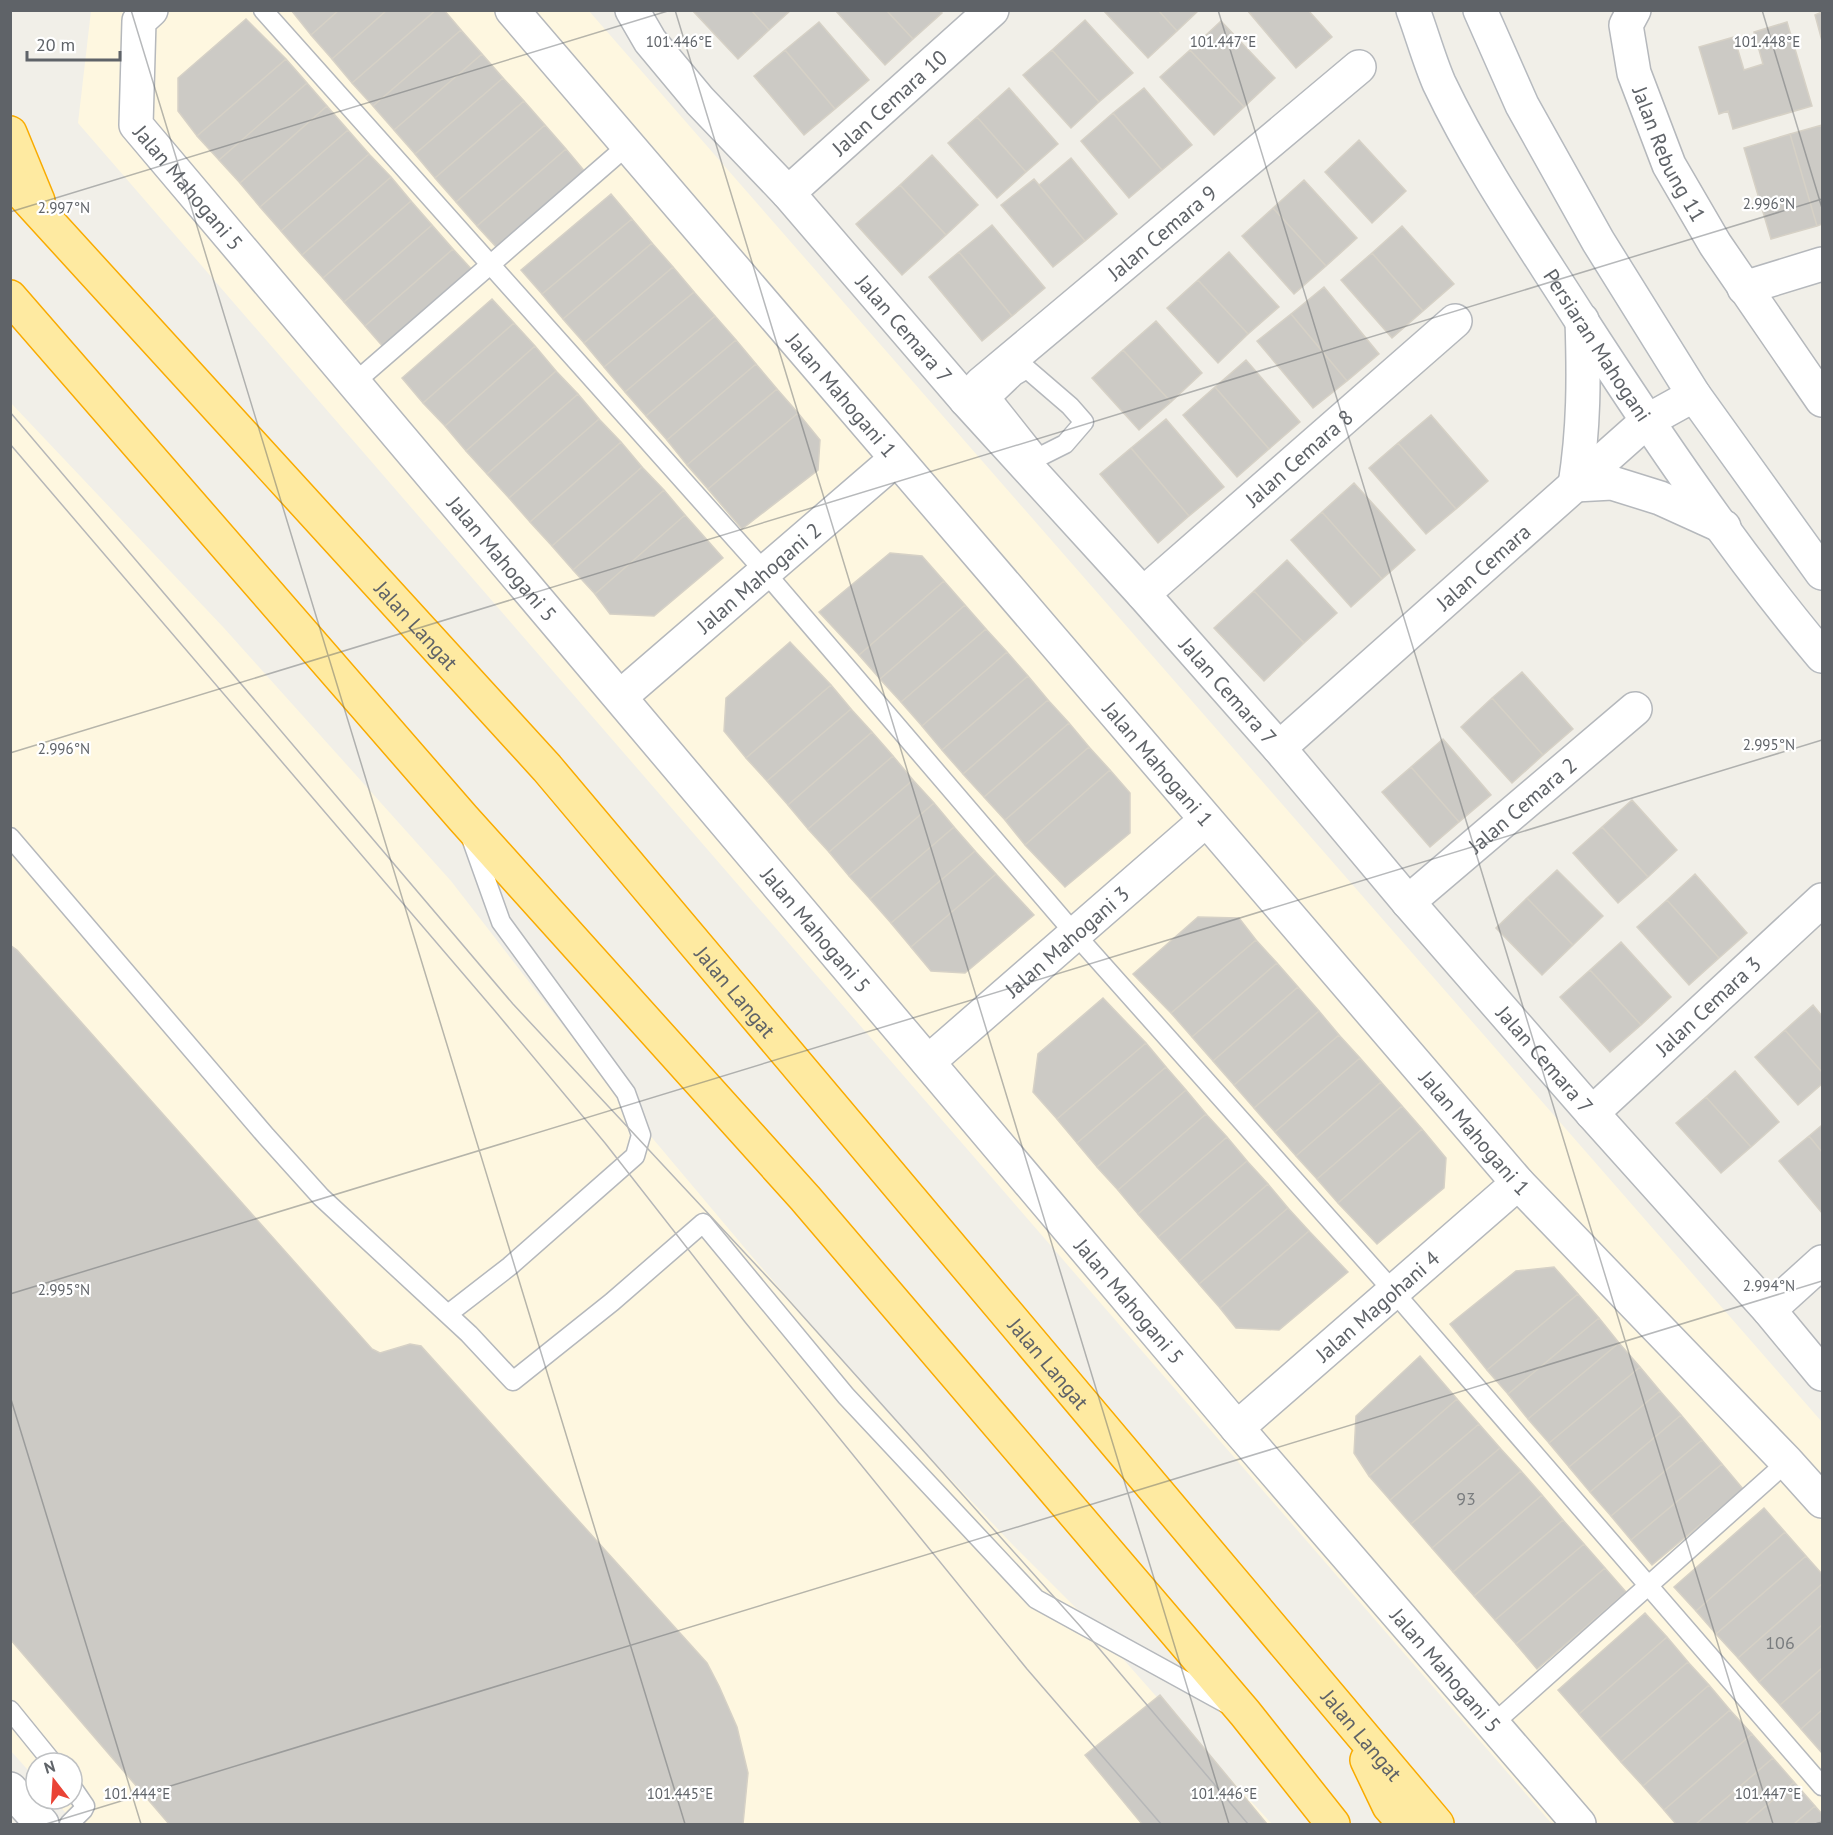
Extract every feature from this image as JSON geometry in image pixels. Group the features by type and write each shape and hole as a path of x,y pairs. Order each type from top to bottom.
{"highway":[{"path":"10,133 46,221"},
{"name":"Jalan Langat","path":"10,180 547,768 1437,1824"},
{"path":"10,297 463,818 805,1198 1245,1713 1333,1824"},
{"path":"1345,1715 1389,1806 1405,1824"}],"street":[{"name":"Jalan Mahogani 5","path":"151,10 139,21 136,125 1237,1428 1579,1824"},
{"name":"Jalan Mahogani 1","path":"512,10 1518,1183 1822,1501"},
{"name":"Jalan Cemara 7","path":"632,10 650,41 700,101 980,394 1143,594 1279,748 1408,902 1592,1113 1769,1310 1822,1374"},
{"name":"Jalan Cemara 10","path":"788,193 992,10"},
{"name":"Persiaran Mahogani","path":"1413,10 1438,81 1480,161 1647,421 1822,656"},
{"path":"1480,10 1522,105 1598,241 1694,394 1822,573"},
{"name":"Jalan Rebung 11","path":"1634,10 1626,25 1634,73 1669,165 1714,244 1822,400"},
{"name":"Jalan Cemara 9","path":"980,394 1359,67"},
{"path":"1744,288 1822,264"},
{"path":"1582,320 1584,381 1582,434 1575,485 1612,483 1660,498 1724,527"},
{"name":"Jalan Cemara 8","path":"1143,594 1455,321"},
{"name":"Jalan Cemara","path":"1279,748 1647,421 1694,394"},
{"name":"Jalan Mahogani 2","path":"620,697 896,459"},
{"name":"Jalan Cemara 2","path":"1408,902 1635,709"},
{"name":"Jalan Mahogani 3","path":"928,1062 1206,820"},
{"name":"Jalan Cemara 3","path":"1592,1113 1822,900"},
{"name":"Jalan Magohani 4","path":"1237,1428 1518,1183"},
{"path":"1769,1310 1822,1262"},
{"path":"10,1790 42,1824"}],"lane":[{"path":"262,10 765,572 1076,934 1394,1292 1822,1786"},
{"path":"354,383 628,146"},
{"path":"1027,369 1070,406 1084,422 1065,444 1039,457 980,394 1027,369"},
{"path":"448,1314 510,1266 635,1156 641,1135 626,1093 501,922 463,818"},
{"path":"10,837 321,1197 448,1314 513,1382 612,1302 703,1223 846,1396 1036,1599 1245,1713"},
{"path":"1493,1724 1787,1462"},
{"path":"10,1710 43,1751"},
{"path":"69,1824 82,1811"}],"shaded area":[{"path":"91,11 589,11 1822,1422 1822,1824 1552,1824 78,123"},
{"path":"10,402 224,628 451,881 622,1102 887,1412 1012,1544 1094,1626 1272,1824 76,1824 64,1811 84,1811 84,1751 24,1751 24,1766 10,1750"}],"building":[{"path":"291,10 339,10 311,35"},
{"path":"339,10 387,10 332,59 311,35"},
{"path":"387,10 436,10 352,83 332,59"},
{"path":"436,10 444,10 461,30 373,106 352,83"},
{"path":"692,10 751,10 769,30 738,59"},
{"path":"751,10 791,10 769,30"},
{"path":"835,10 886,10 913,39 885,65"},
{"path":"886,10 939,10 942,13 913,39"},
{"path":"1103,10 1158,10 1177,31 1148,58"},
{"path":"1158,10 1199,10 1177,31"},
{"path":"1247,10 1308,10 1332,37 1296,68"},
{"path":"1822,12 1822,41 1815,15"},
{"path":"246,19 286,59 197,136 178,111 178,78"},
{"path":"1085,20 1133,73 1099,102 1052,50"},
{"path":"1221,21 1275,78 1244,107 1190,50"},
{"path":"819,22 869,80 835,109 785,50"},
{"path":"1787,22 1812,106 1733,129 1728,111 1719,114 1699,47 1734,37 1744,70 1763,64 1754,32"},
{"path":"461,30 482,54 394,130 373,106"},
{"path":"785,50 835,109 804,135 754,76"},
{"path":"1052,50 1099,102 1071,128 1023,75"},
{"path":"1190,50 1244,107 1214,135 1160,77"},
{"path":"482,54 503,78 415,154 394,130"},
{"path":"286,59 307,83 219,160 197,136"},
{"path":"503,78 524,101 435,178 415,154"},
{"path":"307,83 327,106 240,183 219,160"},
{"path":"1009,88 1058,144 1026,172 977,117"},
{"path":"1144,88 1192,145 1162,170 1113,113"},
{"path":"524,101 545,125 456,202 435,178"},
{"path":"327,106 348,130 260,207 240,183"},
{"path":"1113,113 1162,170 1129,198 1081,141"},
{"path":"977,117 1026,172 997,198 948,143"},
{"path":"545,125 566,149 477,226 456,202"},
{"path":"1822,125 1822,224 1817,226 1790,134"},
{"path":"348,130 369,154 281,231 260,207"},
{"path":"1790,134 1817,226 1771,239 1744,148"},
{"path":"1359,140 1406,191 1372,223 1325,172"},
{"path":"566,149 586,173 498,249 477,226"},
{"path":"369,154 391,177 302,255 281,231"},
{"path":"932,155 978,205 946,235 900,185"},
{"path":"1071,158 1117,214 1085,241 1039,185"},
{"path":"391,177 411,201 323,278 302,255"},
{"path":"1034,179 1085,241 1053,267 1001,205"},
{"path":"1304,180 1357,238 1326,266 1273,208"},
{"path":"900,185 946,235 902,275 856,224"},
{"path":"611,194 632,219 542,294 521,270"},
{"path":"411,201 432,225 344,302 323,278"},
{"path":"1273,208 1326,266 1294,294 1242,236"},
{"path":"632,219 652,243 563,319 542,294"},
{"path":"432,225 453,249 365,326 344,302"},
{"path":"992,225 1045,288 1012,316 959,252"},
{"path":"1402,226 1454,284 1423,311 1372,253"},
{"path":"652,243 673,267 584,343 563,319"},
{"path":"453,249 474,272 385,349 365,326"},
{"path":"959,252 1012,316 982,341 929,277"},
{"path":"1229,252 1279,307 1248,334 1198,280"},
{"path":"1372,253 1423,311 1392,338 1341,280"},
{"path":"673,267 694,292 604,367 584,343"},
{"path":"1198,280 1248,334 1218,363 1167,308"},
{"path":"1324,287 1379,354 1347,381 1291,314"},
{"path":"694,292 715,316 625,392 604,367"},
{"path":"492,299 514,323 423,403 402,378"},
{"path":"1291,314 1347,381 1313,408 1257,341"},
{"path":"715,316 736,340 646,416 625,392"},
{"path":"1156,321 1202,373 1171,402 1123,350"},
{"path":"514,323 535,346 445,426 423,403"},
{"path":"736,340 756,364 667,440 646,416"},
{"path":"535,346 556,371 466,451 445,426"},
{"path":"1123,350 1171,402 1139,430 1092,378"},
{"path":"1246,360 1300,422 1269,449 1215,387"},
{"path":"756,364 777,389 687,465 667,440"},
{"path":"556,371 578,394 487,474 466,451"},
{"path":"1215,387 1269,449 1237,477 1183,415"},
{"path":"777,389 798,413 708,489 687,465"},
{"path":"578,394 599,419 509,498 487,474"},
{"path":"798,413 820,440 818,470 742,529 708,489"},
{"path":"1431,415 1488,481 1456,509 1398,443"},
{"path":"599,419 621,442 530,522 509,498"},
{"path":"1166,419 1224,487 1189,516 1131,448"},
{"path":"621,442 642,467 552,546 530,522"},
{"path":"1398,443 1456,509 1426,534 1369,468"},
{"path":"1131,448 1189,516 1158,543 1100,474"},
{"path":"642,467 664,490 573,570 552,546"},
{"path":"1354,483 1415,550 1382,579 1322,512"},
{"path":"664,490 685,515 595,594 573,570"},
{"path":"1322,512 1382,579 1351,607 1291,540"},
{"path":"685,515 723,558 654,616 610,614 595,594"},
{"path":"890,553 922,556 944,581 859,655 819,612"},
{"path":"1287,560 1337,613 1304,643 1254,591"},
{"path":"944,581 965,605 880,679 859,655"},
{"path":"1254,591 1304,643 1264,681 1214,628"},
{"path":"965,605 986,629 901,702 880,679"},
{"path":"986,629 1007,652 922,726 901,702"},
{"path":"790,642 831,685 746,758 724,731 726,698"},
{"path":"1007,652 1028,676 942,750 922,726"},
{"path":"1522,672 1573,729 1543,755 1492,698"},
{"path":"1028,676 1048,700 963,774 942,750"},
{"path":"831,685 851,709 767,781 746,758"},
{"path":"1492,698 1543,755 1512,783 1461,727"},
{"path":"1048,700 1069,723 984,797 963,774"},
{"path":"851,709 872,732 788,805 767,781"},
{"path":"1069,723 1089,747 1005,820 984,797"},
{"path":"872,732 893,756 808,829 788,805"},
{"path":"1443,739 1491,795 1459,822 1411,767"},
{"path":"1089,747 1110,770 1025,845 1005,820"},
{"path":"893,756 913,780 829,852 808,829"},
{"path":"1411,767 1459,822 1430,847 1382,792"},
{"path":"1110,770 1130,793 1130,833 1065,887 1025,845"},
{"path":"913,780 934,803 849,876 829,852"},
{"path":"1632,800 1677,850 1648,877 1602,827"},
{"path":"934,803 954,827 870,899 849,876"},
{"path":"954,827 975,851 891,923 870,899"},
{"path":"1602,827 1648,877 1618,903 1573,853"},
{"path":"975,851 996,874 911,947 891,923"},
{"path":"1557,870 1603,916 1573,945 1527,898"},
{"path":"996,874 1034,915 965,973 931,971 911,947"},
{"path":"1695,874 1747,933 1719,958 1667,900"},
{"path":"1527,898 1573,945 1542,975 1496,928"},
{"path":"1667,900 1719,958 1689,985 1637,927"},
{"path":"1198,917 1239,918 1256,940 1171,1013 1133,974"},
{"path":"1256,940 1277,963 1192,1037 1171,1013"},
{"path":"1621,942 1671,997 1641,1025 1590,970"},
{"path":"10,945 17,950 372,1349 380,1353 410,1344 421,1346 707,1663 737,1727 748,1773 743,1824 169,1824 10,1639"},
{"path":"1277,963 1298,987 1213,1061 1192,1037"},
{"path":"1590,970 1641,1025 1610,1052 1560,997"},
{"path":"1298,987 1319,1011 1234,1085 1213,1061"},
{"path":"1103,998 1146,1043 1057,1119 1033,1092 1038,1054"},
{"path":"1813,1005 1822,1016 1822,1072 1785,1030"},
{"path":"1319,1011 1339,1035 1254,1108 1234,1085"},
{"path":"1785,1030 1822,1072 1822,1084 1798,1105 1755,1057"},
{"path":"1339,1035 1360,1058 1275,1132 1254,1108"},
{"path":"1146,1043 1166,1067 1077,1143 1057,1119"},
{"path":"1360,1058 1381,1082 1296,1156 1275,1132"},
{"path":"1166,1067 1186,1090 1097,1167 1077,1143"},
{"path":"1735,1071 1779,1122 1751,1147 1706,1097"},
{"path":"1381,1082 1402,1106 1317,1179 1296,1156"},
{"path":"1186,1090 1206,1114 1118,1190 1097,1167"},
{"path":"1706,1097 1751,1147 1721,1173 1676,1123"},
{"path":"1402,1106 1422,1129 1338,1203 1317,1179"},
{"path":"1206,1114 1227,1137 1138,1214 1118,1190"},
{"path":"1822,1125 1822,1152 1809,1136"},
{"path":"1422,1129 1446,1158 1444,1188 1377,1244 1338,1203"},
{"path":"1809,1136 1822,1152 1822,1213 1779,1161"},
{"path":"1227,1137 1247,1161 1158,1237 1138,1214"},
{"path":"1247,1161 1268,1184 1179,1261 1158,1237"},
{"path":"1268,1184 1288,1208 1199,1284 1179,1261"},
{"path":"1288,1208 1309,1231 1220,1308 1199,1284"},
{"path":"1309,1231 1348,1272 1279,1330 1236,1328 1220,1308"},
{"path":"1554,1267 1578,1294 1487,1370 1450,1324 1516,1271"},
{"path":"1578,1294 1599,1318 1508,1394 1487,1370"},
{"path":"1599,1318 1619,1343 1528,1419 1508,1394"},
{"path":"1619,1343 1640,1367 1549,1443 1528,1419"},
{"path":"1420,1356 1457,1399 1369,1476 1354,1453 1356,1416"},
{"path":"1640,1367 1660,1391 1569,1467 1549,1443"},
{"path":"1660,1391 1681,1415 1590,1492 1569,1467"},
{"path":"1457,1399 1479,1424 1390,1500 1369,1476"},
{"path":"1681,1415 1702,1440 1611,1516 1590,1492"},
{"path":"1479,1424 1500,1448 1411,1524 1390,1500"},
{"path":"1702,1440 1722,1464 1631,1540 1611,1516"},
{"path":"1500,1448 1521,1471 1432,1548 1411,1524"},
{"path":"1722,1464 1743,1489 1652,1565 1631,1540"},
{"path":"1521,1471 1542,1495 1453,1572 1432,1548"},
{"path":"1542,1495 1563,1520 1474,1596 1453,1572"},
{"path":"1764,1508 1785,1532 1696,1611 1674,1587"},
{"path":"1563,1520 1584,1544 1495,1620 1474,1596"},
{"path":"1785,1532 1806,1556 1716,1634 1696,1611"},
{"path":"1584,1544 1605,1568 1516,1644 1495,1620"},
{"path":"1806,1556 1822,1574 1822,1584 1738,1658 1716,1634"},
{"path":"1605,1568 1626,1592 1537,1669 1516,1644"},
{"path":"1822,1584 1822,1625 1759,1682 1738,1658"},
{"path":"1645,1613 1667,1637 1579,1714 1558,1690"},
{"path":"1822,1625 1822,1668 1780,1705 1759,1682"},
{"path":"1667,1637 1688,1662 1600,1738 1579,1714"},
{"path":"1688,1662 1709,1685 1621,1762 1600,1738"},
{"path":"1822,1668 1822,1710 1801,1729 1780,1705"},
{"path":"1709,1685 1730,1710 1643,1786 1621,1762"},
{"path":"1160,1695 1267,1824 1142,1824 1085,1755"},
{"path":"1730,1710 1752,1734 1664,1810 1643,1786"},
{"path":"1822,1710 1822,1753 1801,1729"},
{"path":"1752,1734 1773,1758 1696,1824 1676,1824 1664,1810"},
{"path":"1773,1758 1794,1782 1745,1824 1696,1824"},
{"path":"1794,1782 1815,1806 1794,1824 1745,1824"},
{"path":"1815,1806 1822,1814 1822,1824 1794,1824"}],"tram line":[{"path":"10,412 513,1004 784,1295 1080,1626 1248,1824"},
{"path":"10,444 495,1011 605,1143 745,1322 1027,1669 1161,1824"}]}
